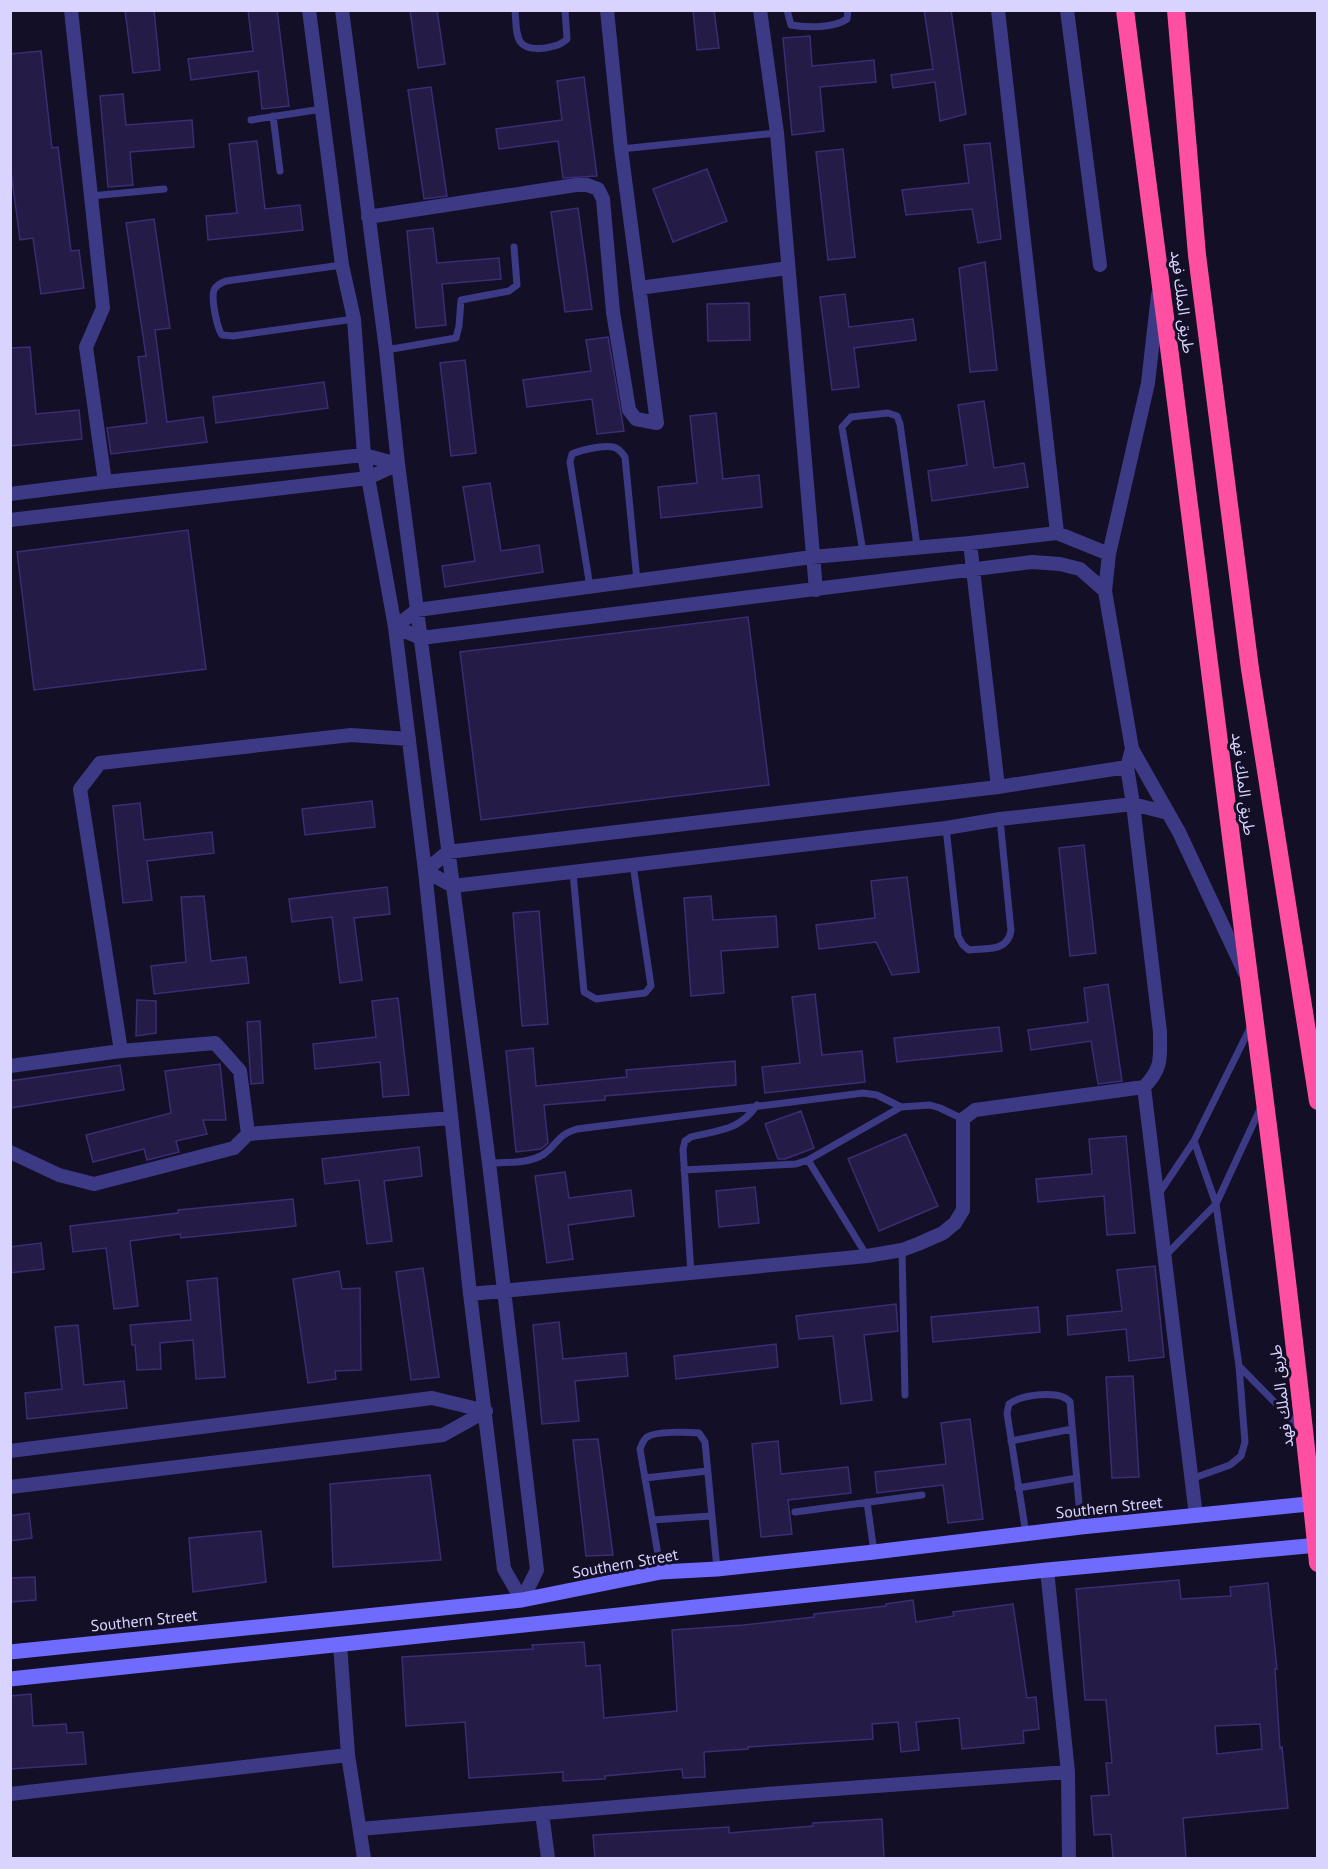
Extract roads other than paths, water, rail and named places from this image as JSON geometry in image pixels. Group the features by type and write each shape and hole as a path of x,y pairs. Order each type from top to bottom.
{"highway":[{"name":"طريق الملك فهد","path":"1125,10 1250,984 1314,1503 1317,1563"},
{"name":"طريق الملك فهد","path":"1176,10 1197,255 1250,669 1317,1101"}],"main road":[{"name":"Southern Street","path":"10,1652 522,1600 661,1572 717,1569 1080,1527 1314,1503"},
{"path":"10,1679 1047,1570 1317,1545"}],"street":[{"path":"71,10 103,308 86,347 105,482"},
{"path":"309,10 342,265 354,319 364,454 395,627 425,871 470,1294 504,1569 522,1600"},
{"path":"342,10 386,350 398,464 489,1163 537,1570 522,1600"},
{"path":"368,217 576,185 588,185 598,189 603,199 614,312 629,410 636,419 657,423 621,149 607,10"},
{"path":"760,10 777,133 816,590"},
{"path":"998,10 1057,533"},
{"path":"1067,10 1100,265"},
{"path":"639,288 788,268"},
{"path":"1160,272 1148,383 1109,554 1105,591 1132,749 1168,813 1250,984"},
{"path":"10,494 364,454 398,464"},
{"path":"10,520 368,478 398,464"},
{"path":"395,627 417,610 674,574 917,546 970,543 1057,533 1109,554"},
{"path":"970,543 998,787"},
{"path":"395,627 421,639 1032,562 1060,564 1080,569 1105,591"},
{"path":"121,1052 80,789 100,763 351,735 409,739"},
{"path":"470,1294 691,1274 867,1256 902,1250 943,1233 955,1223 963,1210 963,1119 975,1110 1144,1087 1155,1076 1160,1059 1160,1032 1127,767 1132,749"},
{"path":"425,871 448,852 998,787 1127,767"},
{"path":"425,871 453,886 1133,804 1168,813"},
{"path":"10,1066 215,1043 240,1071 248,1134"},
{"path":"1144,1087 1196,1516"},
{"path":"10,1152 59,1175 94,1184 234,1148 248,1134 451,1118"},
{"path":"10,1451 432,1398 486,1411"},
{"path":"10,1487 443,1435 486,1411"},
{"path":"1047,1570 1068,1772 1069,1858"},
{"path":"340,1644 348,1755 364,1858"},
{"path":"10,1794 348,1755"},
{"path":"360,1829 766,1794 1068,1772"},
{"path":"542,1814 548,1858"}],"lane":[{"path":"515,10 518,39 524,47 534,49 561,45 567,39 566,10"},
{"path":"787,10 791,25 800,26 839,24 847,19 848,10"},
{"path":"251,120 322,109"},
{"path":"273,116 280,171"},
{"path":"621,149 777,133"},
{"path":"91,196 164,189"},
{"path":"386,350 456,338 461,300 509,291 517,285 514,247"},
{"path":"342,265 225,281 217,285 213,291 217,328 222,335 233,336 354,319"},
{"path":"863,552 842,427 851,417 888,413 897,416 900,423 917,546"},
{"path":"590,587 570,462 572,454 581,450 614,447 625,457 637,581"},
{"path":"946,828 958,936 969,950 1003,946 1009,940 1011,931 1000,819"},
{"path":"573,873 584,992 596,999 645,993 651,986 633,865"},
{"path":"1157,1197 1194,1141 1254,1020"},
{"path":"489,1163 530,1160 542,1155 565,1132 577,1128 863,1093 877,1095 900,1107"},
{"path":"1164,1257 1216,1204 1264,1101"},
{"path":"691,1274 683,1149 685,1141 691,1137 737,1126 757,1105"},
{"path":"684,1170 796,1164 808,1160 900,1107 930,1106 940,1108 963,1119"},
{"path":"1191,1479 1230,1465 1241,1456 1245,1442 1239,1366 1216,1204 1194,1141"},
{"path":"808,1160 867,1256"},
{"path":"902,1250 905,1395"},
{"path":"1239,1366 1305,1434"},
{"path":"1026,1534 1007,1413 1009,1404 1016,1399 1057,1394 1066,1396 1070,1402 1080,1527"},
{"path":"1011,1441 1072,1429"},
{"path":"661,1572 640,1449 643,1441 650,1435 690,1432 699,1433 705,1442 717,1569"},
{"path":"645,1478 707,1471"},
{"path":"1018,1488 1077,1478"},
{"path":"795,1512 922,1495"},
{"path":"867,1502 874,1552"},
{"path":"652,1520 711,1516"}]}
